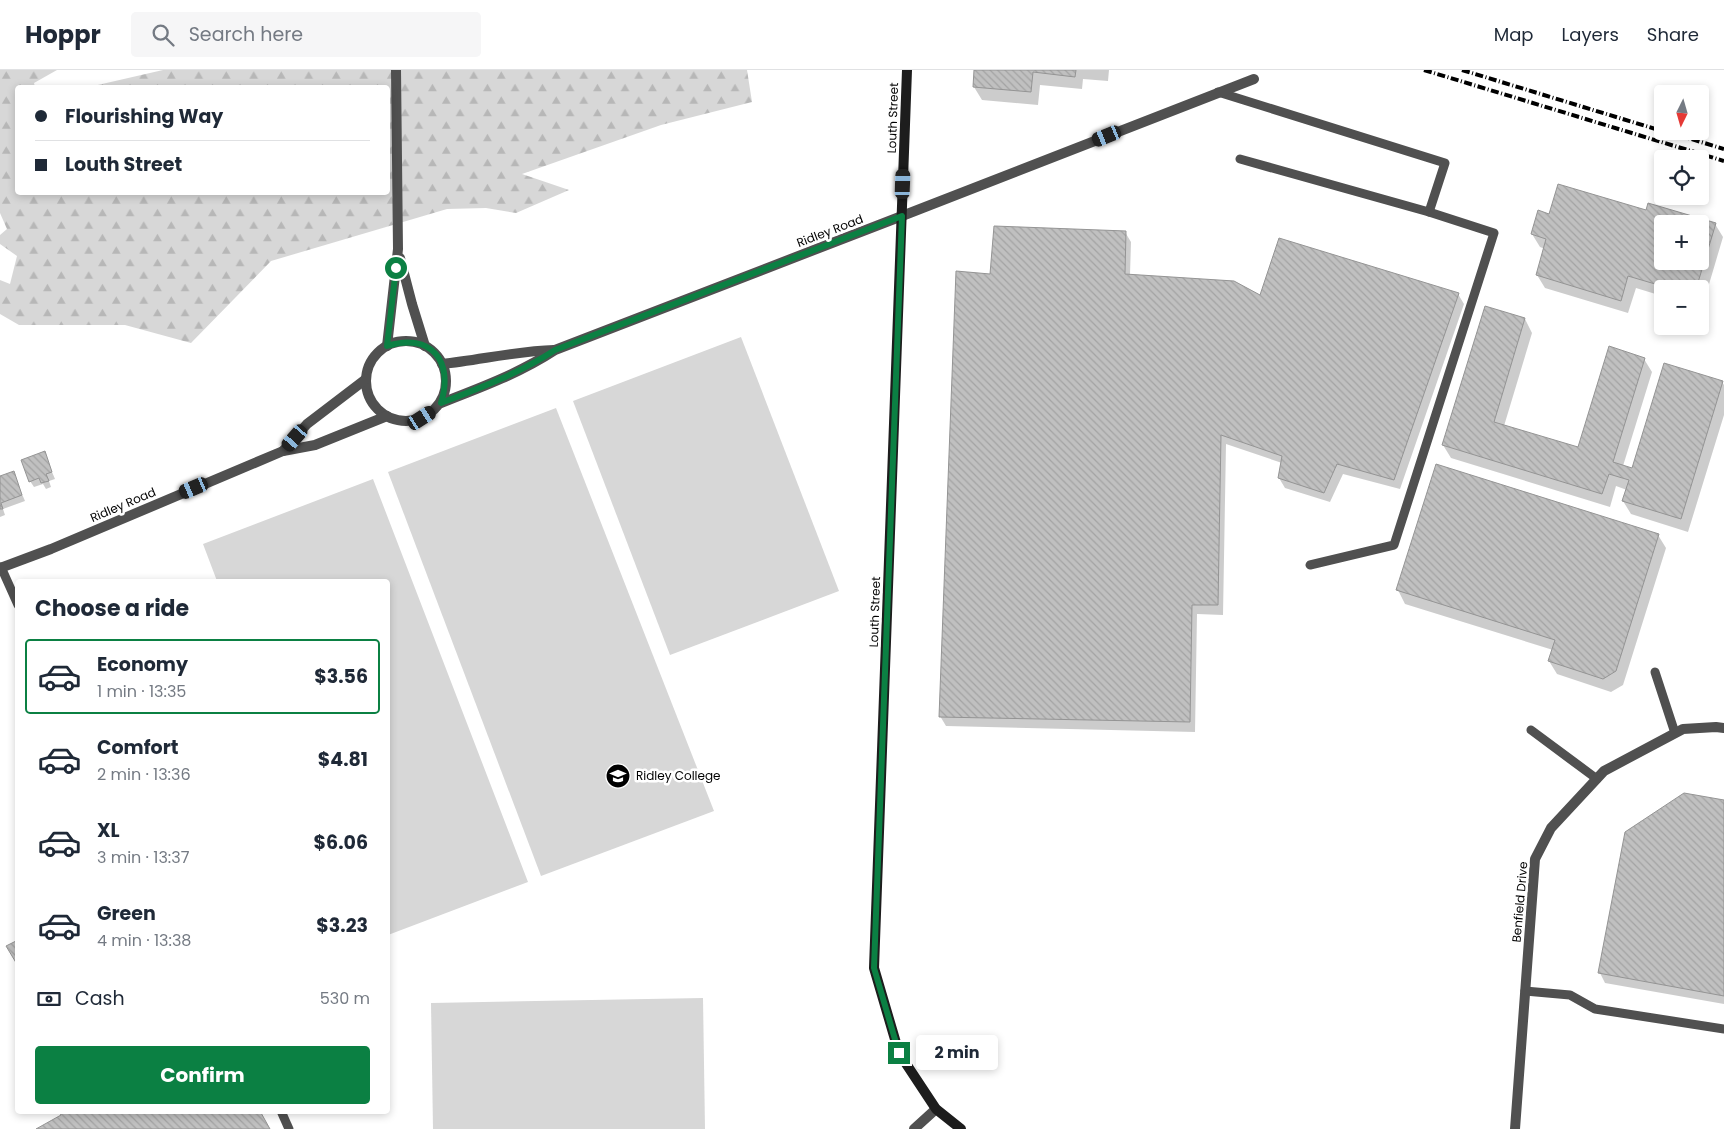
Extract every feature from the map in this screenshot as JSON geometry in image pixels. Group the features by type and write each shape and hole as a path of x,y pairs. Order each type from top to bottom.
{"main road":[{"name":"Louth Street","path":"907,70 874,968 899,1053 936,1109 961,1129"}],"street":[{"path":"387,346 398,250 396,70"},
{"name":"Ridley Road","path":"441,403 492,383 538,361 555,350 1254,79"},
{"path":"398,250 425,346"},
{"path":"401,342 413,342 425,346 435,354 442,364 446,377 441,403 422,418 410,421 396,420 373,405 367,392 366,379 369,365 376,354 387,346 401,342"},
{"name":"Ridley Road","path":"442,364 482,360 534,350 555,350"},
{"name":"Ridley Road","path":"283,451 306,424 366,379"},
{"name":"Ridley Road","path":"1,568 52,549 283,451 315,445 388,416"},
{"name":"Benfield Drive","path":"1515,1129 1535,859 1551,828 1604,771 1683,729 1724,728"},
{"path":"914,1129 936,1109"}],"lane":[{"path":"1218,92 1445,163 1429,212"},
{"path":"1240,159 1429,212 1494,233 1394,545 1310,565"},
{"path":"1,568 15,598"},
{"path":"1655,672 1675,734"},
{"path":"1531,730 1597,779"},
{"path":"1525,991 1570,995 1594,1009 1724,1030"},
{"path":"282,1114 289,1129"}],"green space":[{"path":"0,70 57,70 34,83 34,85 15,85 15,195 390,195 390,85 98,85 163,70 747,70 752,102 661,125 522,174 569,190 516,213 486,208 447,209 271,261 191,343 125,325 19,325 0,314 0,280 10,284 17,256 0,244 0,235 7,229 0,213"},
{"path":"741,337 839,591 670,655 573,401"},
{"path":"556,408 714,811 541,876 388,472"},
{"path":"373,479 528,882 390,934 390,579 216,579 203,544"},
{"path":"703,998 705,1129 433,1129 431,1003"}],"building":[{"path":"974,70 1076,70 1075,77 1033,72 1031,92 973,87"},
{"path":"1558,184 1646,210 1648,203 1689,215 1654,215 1654,270 1702,270 1699,280 1654,280 1654,284 1628,276 1621,301 1536,275 1546,239 1531,234 1538,210 1549,214"},
{"path":"1709,221 1716,223 1709,246"},
{"path":"994,226 1126,231 1125,274 1234,281 1260,295 1279,238 1459,293 1394,480 1337,464 1324,493 1278,478 1282,456 1221,435 1218,605 1192,605 1190,722 939,717 956,271 990,274"},
{"path":"1485,306 1525,318 1494,422 1578,447 1609,346 1645,358 1613,462 1632,468 1664,363 1723,381 1681,519 1622,501 1629,480 1609,474 1602,494 1442,445"},
{"path":"45,451 52,472 46,474 49,481 41,483 39,478 29,482 21,460"},
{"path":"1436,464 1659,534 1616,671 1603,679 1548,661 1555,640 1396,590"},
{"path":"14,471 22,495 1,503 3,509 0,509 0,476"},
{"path":"1684,793 1724,800 1724,996 1598,973 1625,832"},
{"path":"15,942 15,961 6,946"},
{"path":"262,1114 270,1129 36,1129 61,1115"}],"railway":[{"path":"1424,70 1724,161"},
{"path":"1462,70 1654,129"},
{"path":"1694,140 1724,149"}],"place":[{"name":"Ridley College","path":"618,776"}],"route":[{"path":"396,268 387,346 401,342 413,342 425,346 435,354 442,364 446,377 441,403 492,383 538,361 555,350 902,216 874,968 899,1053"}]}
